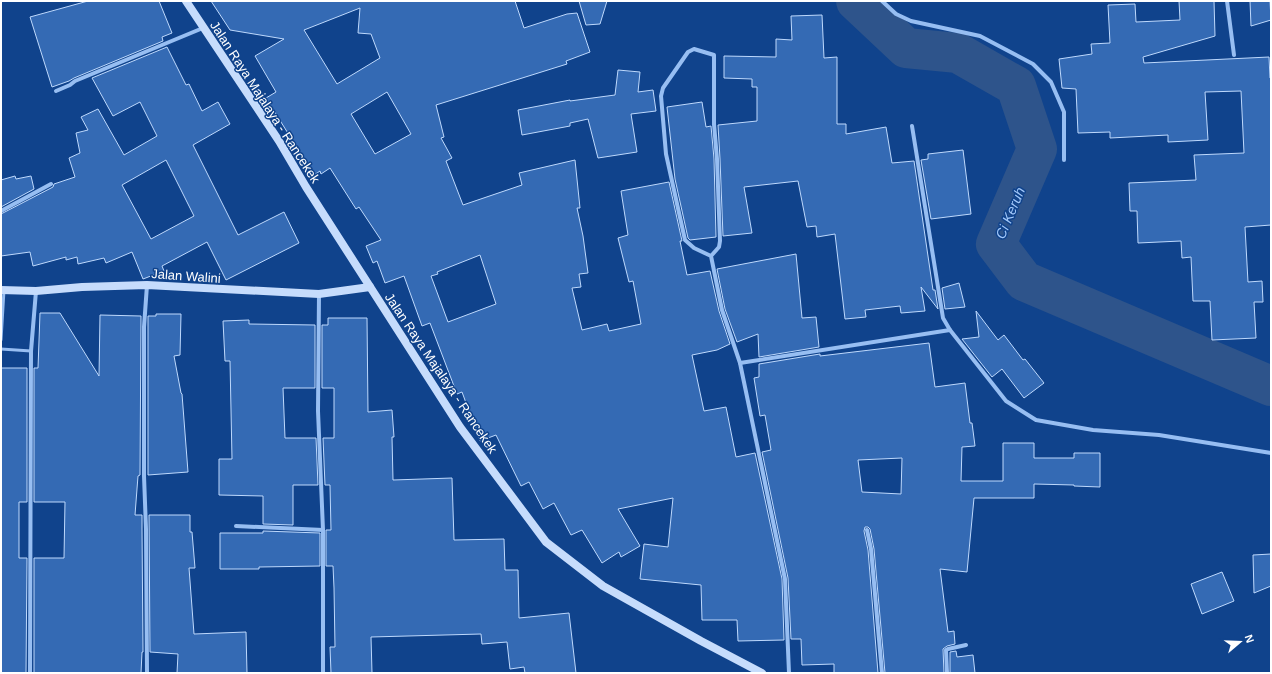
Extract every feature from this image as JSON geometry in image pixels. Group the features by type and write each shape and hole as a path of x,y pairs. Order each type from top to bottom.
{"main road":[{"name":"Jalan Raya Majalaya - Rancekek","path":"186,1 279,141 306,187 460,427 546,542 603,586 701,641 762,673"},
{"name":"Jalan Walini","path":"2,290 36,291 82,286 147,285 232,291 319,294 370,287"}],"street":[{"path":"882,1 896,14 911,21 980,36 1033,64 1051,82 1064,112 1064,160"},
{"path":"1227,1 1234,55"},
{"path":"56,91 70,86 75,81 203,28"},
{"path":"694,49 714,55 714,124 717,159 720,241 719,246 711,256 694,248 685,240 666,154 663,125 661,96 663,88 688,52 694,49"},
{"path":"912,126 943,318 950,330 1006,401 1036,420 1093,430 1159,435 1271,453"},
{"path":"1,211 52,184"},
{"path":"711,256 722,310 740,363 785,579 789,673"},
{"path":"147,285 144,327 147,673"},
{"path":"30,673 31,351 36,291"},
{"path":"319,294 318,411 323,530 324,673"},
{"path":"740,363 950,330"},
{"path":"236,526 323,530"},
{"path":"867,530 871,549 882,673"},
{"path":"947,673 946,650 966,645"}],"lane":[{"path":"1,340 2,290"},
{"path":"1,349 31,351"}],"building":[{"path":"88,1 159,1 172,33 162,37 163,41 52,87 30,17"},
{"path":"211,1 515,1 524,28 567,14 577,13 590,52 566,61 567,64 436,105 444,137 441,138 452,158 446,161 463,205 522,185 519,173 575,160 580,208 577,208 583,236 588,273 579,274 581,287 572,288 582,330 607,324 609,331 641,324 633,281 629,282 618,238 628,235 621,191 669,182 682,241 680,241 687,275 710,271 719,311 730,344 717,350 692,355 704,411 726,407 736,457 755,453 782,579 784,640 738,641 737,620 702,620 701,585 640,579 644,544 668,547 673,498 618,509 640,546 621,557 619,552 602,563 582,530 571,535 554,503 543,509 529,482 521,486 496,435 480,441 462,392 457,394 430,323 422,326 404,276 385,283 377,261 373,263 366,246 381,240 359,207 356,209 330,168 321,174 320,171 314,175 266,98 276,92 255,56 284,39 230,30","holes":["360,8 358,33 371,34 380,58 337,84 304,30","387,92 411,134 375,154 351,114","480,255 496,304 448,322 431,276 438,274 437,272"]},
{"path":"579,1 607,1 600,24 586,25"},
{"path":"1179,1 1214,1 1215,36 1143,57 1144,63 1269,57 1271,78 1271,225 1245,227 1248,282 1262,281 1263,302 1254,302 1256,338 1212,340 1210,301 1193,301 1191,257 1182,258 1181,241 1138,243 1137,211 1130,211 1129,183 1196,180 1194,155 1244,153 1241,91 1205,92 1208,140 1168,142 1168,135 1110,138 1110,132 1078,133 1076,89 1062,88 1059,59 1092,54 1091,44 1110,43 1108,5 1135,4 1136,22 1180,20"},
{"path":"1250,1 1270,1 1271,20 1251,26"},
{"path":"822,15 824,58 837,57 837,124 846,124 846,134 886,127 892,163 914,161 933,290 935,290 938,309 921,287 925,311 901,313 900,306 865,310 866,317 845,319 835,234 817,237 816,226 807,227 798,181 744,187 752,233 723,236 718,125 757,121 757,87 752,87 752,79 724,78 724,56 776,57 776,39 792,40 791,16"},
{"path":"167,47 186,85 189,84 202,111 218,102 230,124 193,145 238,235 284,212 299,243 226,280 207,242 162,266 164,271 143,279 132,252 106,263 104,258 78,264 77,257 66,260 66,257 33,266 30,252 1,256 1,214 53,187 54,184 75,177 69,158 80,153 76,133 88,130 81,117 98,109 124,155 157,136 140,102 113,116 92,78","holes":["166,160 194,216 151,239 122,185"]},
{"path":"618,70 640,72 638,92 653,90 656,111 631,114 637,152 598,158 588,119 570,123 570,126 522,135 518,110 570,100 615,95"},
{"path":"702,102 706,127 711,126 714,159 716,237 690,240 688,238 675,179 667,107"},
{"path":"963,150 971,214 931,219 921,160 928,159 928,154"},
{"path":"15,176 16,179 31,176 34,189 1,207 1,180"},
{"path":"796,254 802,318 816,317 819,347 759,357 758,334 737,342 725,309 717,269"},
{"path":"959,283 965,307 945,309 942,288"},
{"path":"976,311 998,340 1004,335 1023,360 1025,359 1044,383 1024,398 1002,369 992,377 962,339 979,337"},
{"path":"40,313 60,313 99,376 100,315 141,316 140,475 138,476 135,515 142,515 143,652 141,673 34,673 34,558 64,558 65,502 34,502 34,368 38,368"},
{"path":"156,314 181,314 180,355 174,356 182,394 188,472 148,475 148,316 156,316"},
{"path":"328,318 367,318 368,412 392,410 394,437 392,437 393,480 452,478 454,540 504,539 505,570 518,570 519,618 569,613 576,673 525,673 524,667 510,669 507,642 482,644 481,634 371,637 372,673 331,673 330,647 335,647 334,588 333,566 326,566 326,530 331,530 330,485 325,485 323,438 334,438 334,388 322,388 322,325 328,325"},
{"path":"249,320 249,324 315,325 315,388 283,388 285,438 316,438 318,485 293,485 293,525 263,524 263,496 219,495 219,459 232,459 230,361 225,361 223,321"},
{"path":"929,343 935,387 965,383 970,423 972,423 975,446 962,447 961,481 1003,481 1003,443 1034,443 1034,458 1074,458 1074,453 1100,453 1100,487 1034,484 1034,498 974,498 967,572 940,569 948,632 954,631 955,644 947,646 943,649 944,673 885,673 874,549 870,529 868,527 865,527 864,531 868,550 878,673 834,673 834,664 802,665 801,639 791,639 788,578 762,452 771,450 765,415 760,416 754,378 759,377 759,364 820,354 820,356","holes":["902,458 901,494 862,492 858,460"]},
{"path":"1,368 27,368 27,502 19,502 19,558 27,558 26,673 1,673"},
{"path":"149,515 190,515 190,532 192,532 195,568 189,568 194,634 246,632 247,673 177,673 178,654 150,652"},
{"path":"263,531 320,533 320,566 220,569 220,533 263,533"},
{"path":"1271,554 1271,586 1254,593 1253,555"},
{"path":"1222,572 1234,601 1202,614 1191,584"},
{"path":"956,651 957,657 973,655 975,673 950,673 950,652"}],"waterway":[{"name":"Ci Keruh","path":"856,1 906,48 958,53 1016,86 1037,149 996,244 1024,281 1271,386"}]}
